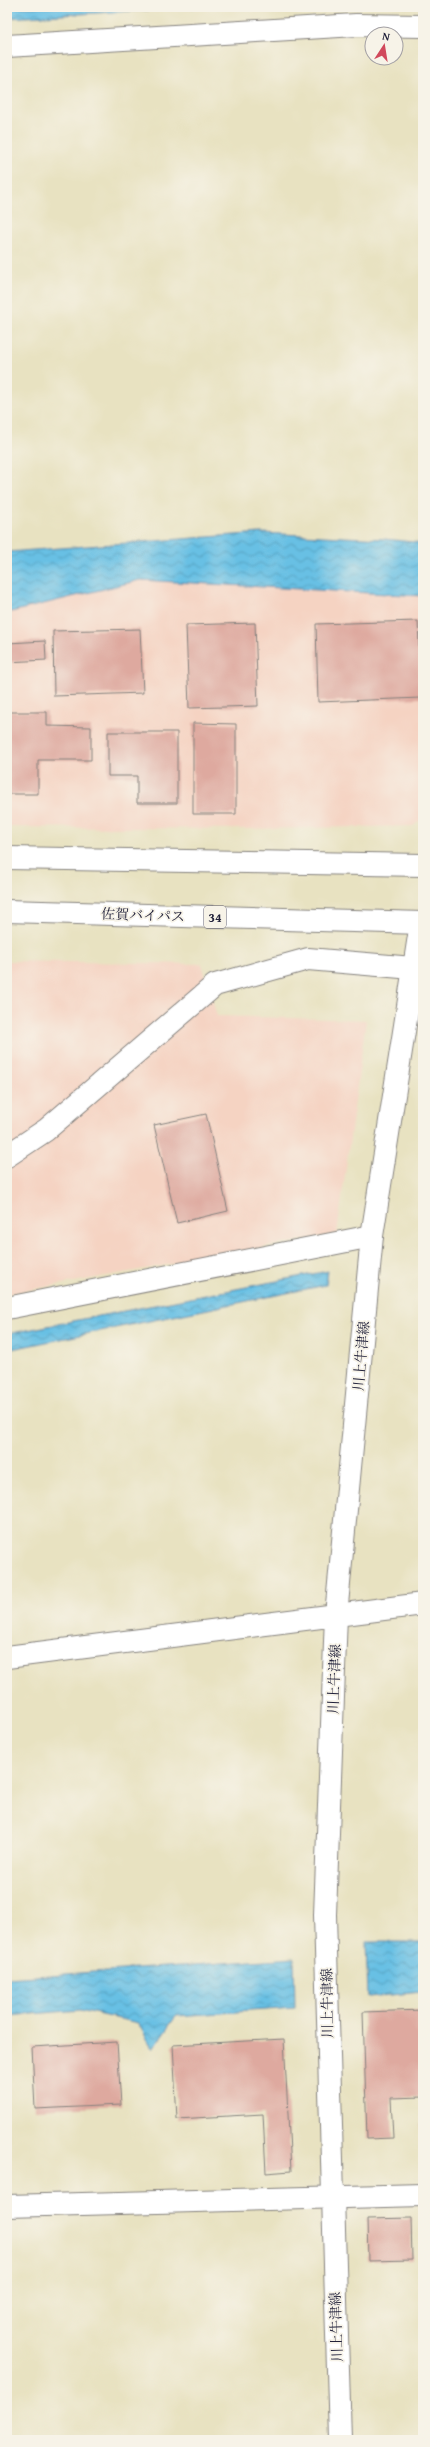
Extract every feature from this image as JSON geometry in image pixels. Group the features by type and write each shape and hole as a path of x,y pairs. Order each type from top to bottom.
{"main road":[{"path":"7,46 356,25 423,26"},
{"path":"7,858 423,865"},
{"name":"佐賀バイパス","path":"7,911 422,922"},
{"name":"川上牛津線","path":"340,2440 325,1915 336,1615 372,1236 413,968 422,922"},
{"path":"7,1156 46,1130 215,985 308,960 413,968"},
{"path":"7,1308 372,1236"},
{"path":"7,1657 423,1604"},
{"path":"7,2206 332,2196 423,2195"}],"shaded area":[{"path":"130,570 423,589 423,818 413,826 249,829 7,827 7,581"},
{"path":"7,961 202,964 217,1016 366,1020 337,1234 7,1294"}],"water":[{"path":"7,7 206,7 7,18"},
{"path":"261,533 384,539 423,543 423,596 140,580 7,613 7,552"},
{"path":"328,1271 326,1285 7,1350 7,1334"},
{"path":"366,1942 423,1942 423,1992 368,1997"},
{"path":"294,1958 295,2008 176,2016 153,2049 138,2023 80,2010 7,2016 7,1978"}],"building":[{"path":"418,621 421,698 318,702 316,624"},
{"path":"255,623 258,706 189,708 186,625"},
{"path":"140,629 143,693 54,696 53,631"},
{"path":"45,641 46,660 7,662 7,643"},
{"path":"7,712 47,712 47,726 91,727 91,760 38,760 38,794 7,794"},
{"path":"193,723 236,724 236,814 193,814"},
{"path":"108,732 177,732 177,803 137,803 137,776 108,776"},
{"path":"206,1114 228,1211 177,1223 154,1125"},
{"path":"423,2010 423,2097 391,2098 393,2138 367,2139 363,2012"},
{"path":"284,2039 291,2171 266,2173 263,2114 177,2119 173,2045"},
{"path":"117,2042 121,2105 35,2109 32,2047"},
{"path":"420,2124 423,2124 423,2173 422,2173"},
{"path":"411,2218 412,2260 368,2261 367,2219"}]}
